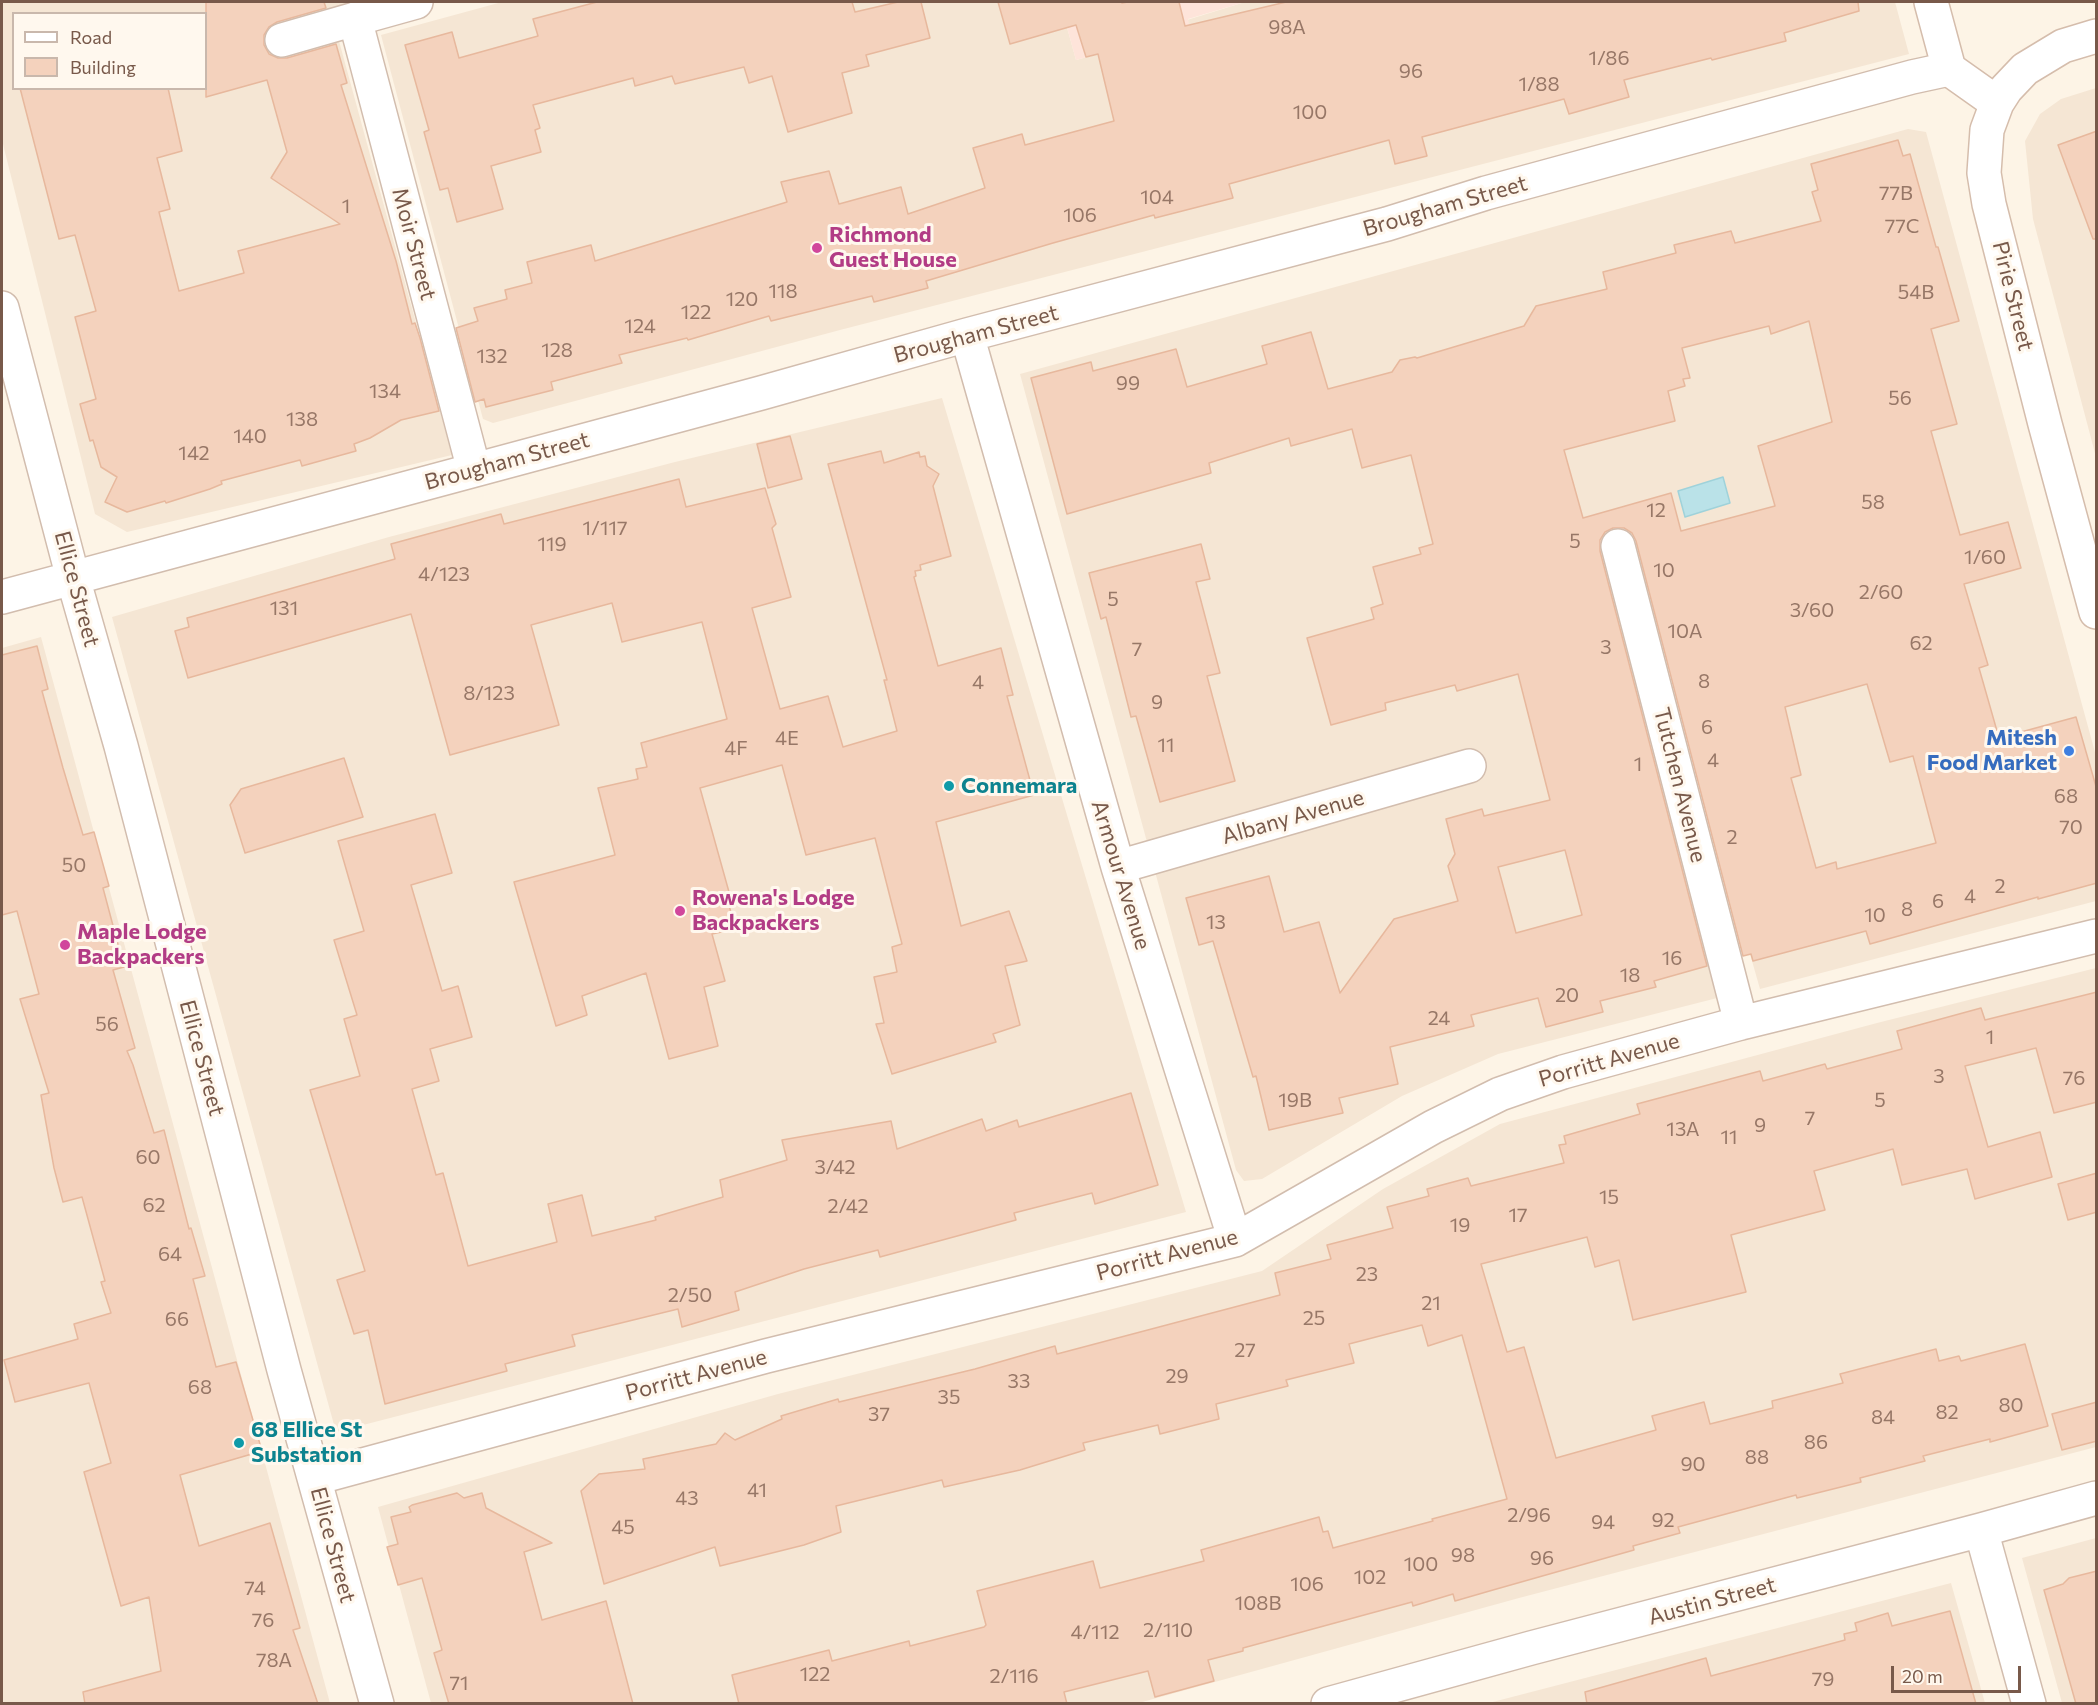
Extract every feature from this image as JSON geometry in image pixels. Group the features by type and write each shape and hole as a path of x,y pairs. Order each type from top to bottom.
{"street":[{"path":"282,40 416,2"},
{"path":"1931,2 1949,69 1997,103 2006,89 2025,69 2062,46 2097,36"},
{"name":"Moir Street","path":"355,19 474,470"},
{"name":"Brougham Street","path":"2,597 761,393 967,335 1375,227 1486,193 1912,77 1949,69"},
{"name":"Pirie Street","path":"1997,103 1987,130 1984,152 1984,173 1989,204 2045,424 2097,612"},
{"name":"Ellice Street","path":"2,308 73,578 121,746 284,1370 377,1704"},
{"name":"Armour Avenue","path":"967,335 1118,867 1235,1240"},
{"name":"Tutchen Avenue","path":"1618,546 1741,1023"},
{"name":"Albany Avenue","path":"1118,867 1469,766"},
{"name":"Porritt Avenue","path":"315,1478 766,1356 1235,1240 1433,1127 1500,1094 1563,1072 1741,1023 2097,936"},
{"name":"Austin Street","path":"1328,1704 1384,1696 1531,1648 2097,1498"},
{"path":"1981,1530 2029,1704"}],"shaded area":[{"path":"2,2 361,2 268,28 270,44 275,57 339,41 452,455 127,532 95,514 2,140"},
{"path":"502,2 1060,2 1076,60 1186,30 1187,20 1245,2 1895,2 1909,54 840,330 493,423 483,419 381,35"},
{"path":"1060,2 1245,2 1188,19 1190,29 1076,60"},
{"path":"2096,88 2096,457 2033,219 2025,141 2040,114 2061,99"},
{"path":"1908,129 1926,132 2096,756 2096,901 1760,989 1625,515 1593,521 1725,996 1498,1054 1402,1096 1262,1179 1244,1181 1236,1170 1020,374"},
{"path":"942,398 1186,1212 336,1432 112,617 389,537 675,462"},
{"path":"41,637 330,1703 2,1704 2,648"},
{"path":"2096,968 2096,1447 1519,1598 1135,1704 431,1703 378,1507 778,1394 1262,1271 1383,1189 1500,1124 1877,1023"},
{"path":"2096,1538 2096,1703 2062,1703 2022,1558"},
{"path":"1951,1583 1985,1703 1485,1704"}],"water":[{"path":"1723,477 1730,503 1685,517 1678,491"}],"building":[{"path":"206,2 324,2 326,8 277,22 269,27 264,35 264,45 269,54 278,58 287,58 336,44 347,83 341,85 396,261 412,324 415,323 420,338 439,411 401,420 370,438 354,444 356,451 302,466 300,460 221,481 222,484 210,489 127,512 105,502 117,477 101,467 93,440 90,441 80,404 96,399 75,317 96,311 75,235 59,239 21,90 168,90 182,151 157,158 170,209 159,212 179,291 244,273 238,251 340,224 271,178 287,152 267,80 206,97"},
{"path":"597,2 852,2 855,12 898,2 921,2 930,38 866,55 869,66 842,73 852,113 788,132 772,76 749,83 744,67 675,84 672,76 635,86 633,78 533,105 540,128 535,130 541,152 491,166 503,209 457,222 448,188 440,190 424,132 429,130 405,45 452,32 459,58 538,36 533,19"},
{"path":"998,2 1179,2 1185,26 1286,2 1858,2 1859,11 1784,33 1786,41 1624,80 1629,97 1569,114 1564,99 1422,137 1427,156 1395,164 1389,140 1229,184 1233,198 1155,218 1154,215 1053,243 926,281 928,288 874,302 872,296 771,321 769,316 688,340 687,338 619,355 622,363 551,382 553,390 486,407 484,399 475,402 456,328 478,321 474,308 507,299 505,290 532,283 527,262 591,245 595,261 787,202 781,182 829,171 839,204 901,187 908,214 985,188 973,148 1022,134 1025,145 1114,121 1098,54 1086,57 1076,25 1010,44"},
{"path":"2097,131 2097,239 2093,239 2058,145"},
{"path":"1898,140 1903,156 1910,154 1959,321 1931,329 1957,424 1931,431 1960,535 2008,522 2021,568 1964,584 1988,665 1979,668 1999,738 2076,717 2097,790 2097,883 1870,944 1866,931 1753,961 1751,954 1743,956 1636,541 1632,533 1624,528 1613,528 1605,532 1600,540 1600,551 1707,966 1654,981 1656,987 1600,1001 1603,1012 1546,1027 1538,998 1471,1015 1474,1026 1390,1047 1398,1084 1339,1098 1343,1113 1269,1130 1256,1076 1253,1077 1213,941 1199,945 1186,898 1269,876 1284,932 1319,922 1340,993 1394,919 1458,901 1448,866 1455,854 1446,819 1482,809 1484,816 1550,800 1518,674 1457,691 1455,685 1385,703 1386,710 1331,725 1307,638 1374,619 1371,608 1383,604 1373,567 1421,554 1419,548 1433,544 1411,455 1362,468 1352,429 1291,446 1289,438 1209,463 1211,473 1067,514 1031,378 1091,362 1093,371 1176,349 1187,387 1267,364 1262,346 1311,332 1328,389 1392,372 1400,360 1417,358 1524,326 1536,306 1607,289 1603,272 1676,253 1674,245 1731,231 1735,243 1821,221 1812,192 1818,190 1811,164","holes":["1809,321 1832,422 1758,446 1775,506 1681,531 1671,493 1583,518 1564,450 1675,421 1668,391 1685,386 1683,379 1690,378 1682,348 1769,326 1771,334","1867,684 1890,762 1913,756 1936,843 1837,869 1836,862 1816,868 1791,778 1801,775 1785,707","1565,850 1582,915 1516,933 1498,867"]},
{"path":"790,436 802,479 768,488 757,444"},
{"path":"881,451 884,463 919,452 920,457 925,456 927,466 939,474 933,486 951,556 920,565 921,570 915,571 916,576 914,577 938,666 1001,648 1013,695 1007,696 1034,795 936,822 961,926 1009,911 1027,961 1005,966 1020,1025 993,1034 996,1042 892,1074 876,1024 884,1023 874,977 897,972 892,947 902,944 875,838 806,855 782,765 700,788 729,892 726,893 735,929 712,934 725,981 704,987 718,1046 669,1059 646,973 582,996 587,1015 556,1026 514,882 615,855 598,788 638,779 636,769 647,767 641,743 727,719 702,622 622,642 612,603 531,625 559,725 450,755 411,614 188,678 175,631 189,627 187,618 395,559 391,544 501,514 504,524 679,479 686,507 765,488 776,524 772,528 791,597 752,608 780,709 828,696 843,747 897,731 884,680 887,680 828,464"},
{"path":"1201,544 1210,579 1196,582 1220,673 1207,676 1235,781 1160,802 1136,716 1131,717 1106,617 1101,619 1089,573"},
{"path":"37,646 48,689 42,691 83,835 94,832 109,886 103,888 124,967 113,970 135,1048 127,1051 154,1133 164,1130 189,1229 191,1228 205,1276 193,1279 216,1367 236,1362 262,1451 180,1475 199,1546 270,1523 300,1628 293,1630 318,1704 85,1704 83,1692 161,1671 149,1597 121,1606 84,1472 111,1463 89,1383 15,1402 4,1360 78,1339 74,1324 111,1313 101,1282 105,1281 82,1197 63,1202 54,1168 41,1095 49,1093 20,999 39,994 17,911 2,915 2,655"},
{"path":"344,758 363,817 245,853 230,805 241,789"},
{"path":"435,814 452,873 411,885 442,991 458,986 472,1037 430,1049 439,1081 412,1089 436,1175 443,1173 468,1266 557,1242 548,1204 582,1195 592,1236 656,1220 655,1217 723,1197 720,1180 787,1160 782,1140 891,1121 897,1149 982,1119 986,1131 1017,1120 1019,1127 1131,1093 1158,1185 1095,1204 1092,1193 1014,1213 1016,1220 880,1257 878,1250 804,1269 735,1292 739,1310 682,1327 678,1309 572,1335 575,1346 505,1364 507,1371 385,1404 368,1330 354,1334 337,1280 365,1271 310,1090 360,1076 344,1019 357,1015 334,940 364,931 338,841"},
{"path":"2097,992 2097,1102 2054,1113 2036,1048 1965,1066 1988,1147 2040,1132 2052,1177 1975,1199 1967,1169 1902,1185 1893,1149 1814,1171 1825,1210 1731,1235 1746,1292 1633,1320 1619,1260 1595,1267 1587,1237 1481,1264 1507,1352 1524,1347 1556,1458 1656,1430 1652,1416 1704,1402 1710,1424 1773,1408 1772,1401 1843,1383 1840,1374 1936,1349 1939,1361 1959,1356 1961,1361 2025,1344 2048,1426 1990,1442 1990,1439 1923,1456 1925,1461 1860,1478 1861,1482 1797,1498 1796,1495 1678,1527 1680,1533 1633,1546 1634,1550 1455,1601 1453,1594 1413,1606 1412,1602 1243,1648 1243,1651 1208,1660 1214,1681 1155,1697 1148,1671 1064,1692 1067,1704 739,1704 732,1675 829,1650 832,1661 909,1641 910,1646 984,1627 986,1625 977,1591 1093,1561 1100,1588 1204,1561 1201,1550 1319,1517 1323,1532 1328,1531 1333,1548 1507,1499 1462,1335 1428,1346 1422,1325 1349,1344 1354,1363 1286,1380 1288,1386 1216,1404 1219,1419 1160,1434 1158,1425 1083,1443 1085,1450 1020,1470 944,1487 942,1480 836,1506 841,1532 804,1545 720,1566 715,1547 604,1584 581,1491 599,1474 645,1469 643,1459 716,1444 725,1433 735,1440 782,1419 781,1416 838,1399 839,1402 975,1369 1055,1346 1057,1354 1280,1295 1275,1273 1331,1259 1327,1245 1393,1228 1387,1207 1429,1196 1427,1189 1468,1178 1471,1186 1564,1163 1559,1145 1566,1144 1564,1136 1640,1114 1637,1104 1760,1071 1763,1081 1825,1064 1827,1069 1902,1049 1897,1031 1981,1008 1985,1020"},
{"path":"2097,1173 2097,1212 2068,1220 2058,1184"},
{"path":"2097,1402 2097,1441 2062,1450 2052,1414"},
{"path":"457,1493 464,1498 482,1493 486,1508 552,1543 524,1552 542,1620 606,1601 633,1704 449,1704 434,1653 442,1650 422,1578 398,1585 387,1547 398,1544 391,1517 411,1512 409,1507 412,1505"},
{"path":"2097,1571 2097,1704 2076,1704 2044,1590 2063,1584 2069,1578"},
{"path":"1950,1611 1976,1704 1587,1704 1585,1692 1706,1658 1711,1676 1845,1640 1844,1634 1857,1631 1855,1623 1888,1613 1892,1626"}],"place":[{"name":"Richmond Guest House","path":"817,248"},
{"name":"Mitesh Food Market","path":"2069,751"},
{"name":"Connemara","path":"949,786"},
{"name":"Rowena's Lodge Backpackers","path":"680,911"},
{"name":"Maple Lodge Backpackers","path":"65,945"},
{"name":"68 Ellice St Substation","path":"239,1443"}]}
